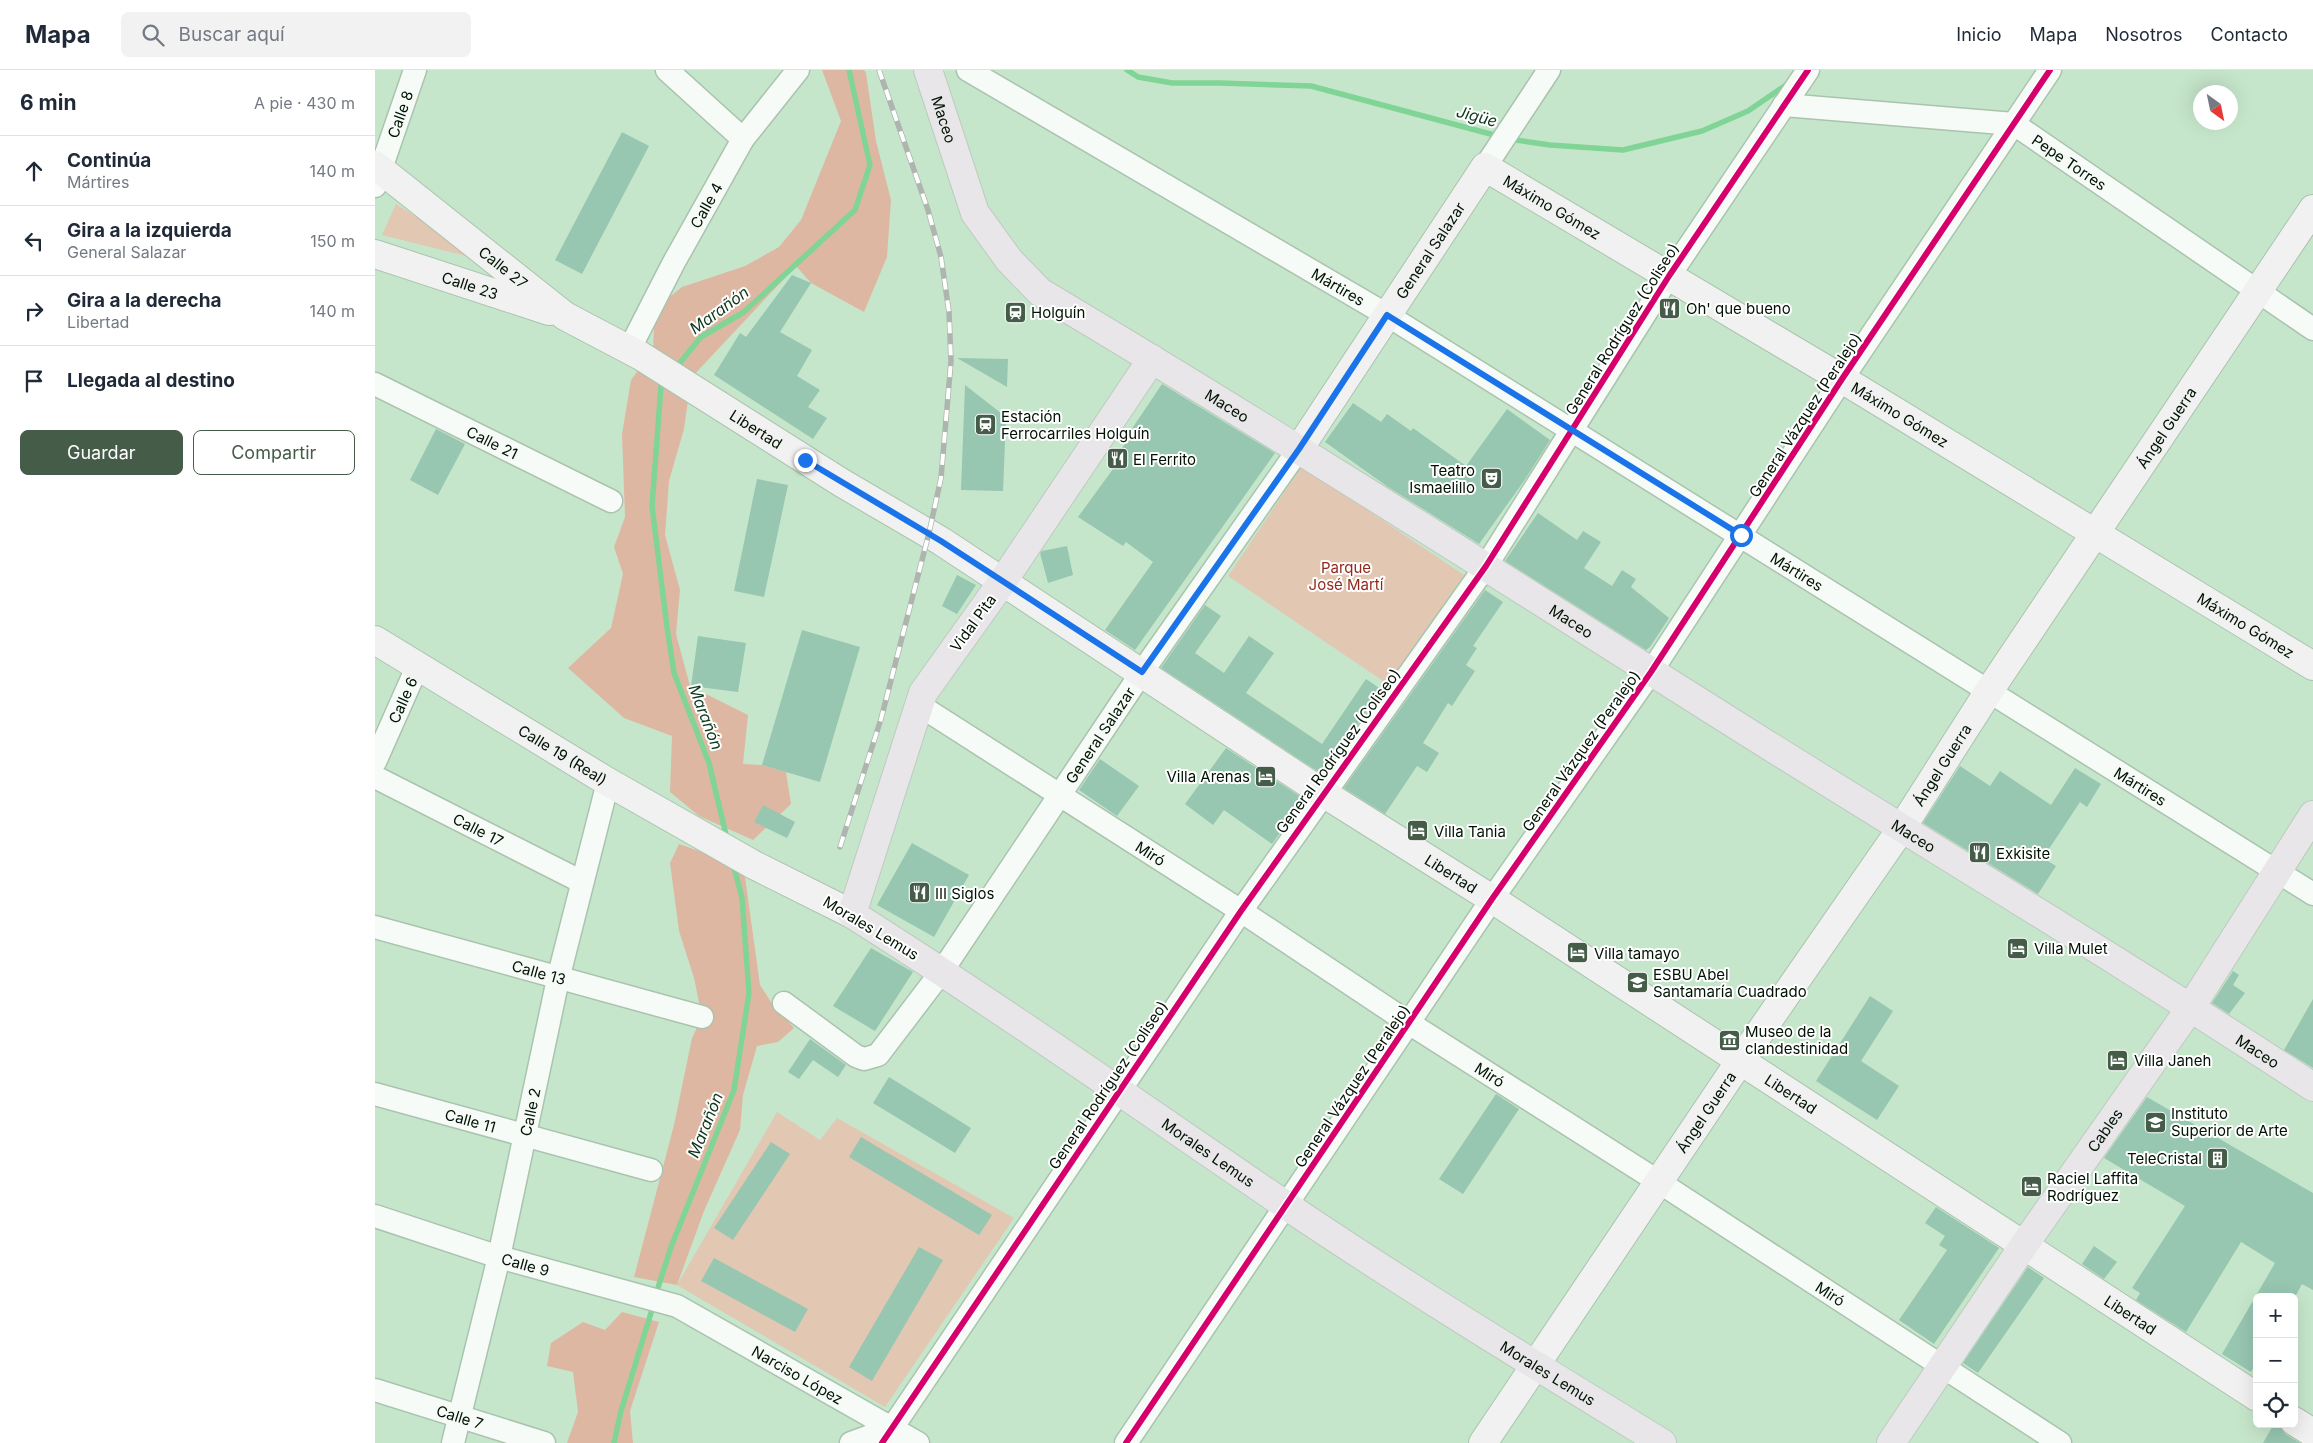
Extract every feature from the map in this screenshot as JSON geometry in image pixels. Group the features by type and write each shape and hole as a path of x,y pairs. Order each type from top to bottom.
{"main road":[{"name":"Maceo","path":"928,70 975,213 1009,260 1040,292 1299,449 1901,829 2191,1007 2313,1087"},
{"name":"Vidal Pita","path":"852,914 923,693 1003,582 1152,359"},
{"name":"Cables","path":"1891,1443 2024,1245 2191,1007 2313,815"},
{"name":"Morales Lemus","path":"852,914 942,971 1286,1205 1535,1365 1662,1443"}],"street":[{"name":"Calle 8","path":"377,174 415,70"},
{"path":"667,70 743,139"},
{"name":"Calle 4","path":"635,353 673,264 743,139 798,70"},
{"name":"Mártires","path":"968,70 1387,315 2313,894"},
{"name":"General Salazar","path":"784,1003 864,1060 878,1055 942,971 1142,672 1299,449 1549,70"},
{"name":"General Rodríguez (Coliseo)","path":"887,1435 1241,911 1486,566 1669,276 1808,70"},
{"name":"General Vázquez (Peralejo)","path":"1126,1443 1492,899 1651,672 1842,379 2050,70"},
{"name":"Pepe Torres","path":"1787,101 2014,124 2313,329"},
{"name":"Máximo Gómez","path":"1497,149 1669,276 1842,379 2313,666"},
{"name":"Calle 27","path":"377,174 466,236 565,316 635,353"},
{"name":"Ángel Guerra","path":"1483,1443 1740,1061 1901,829 1989,691 2313,209"},
{"name":"Calle 23","path":"375,254 565,316"},
{"name":"Libertad","path":"635,353 842,483 941,541 1323,793 1492,899 2253,1394"},
{"name":"Calle 21","path":"375,384 611,501"},
{"name":"Calle 19 (Real)","path":"375,640 608,782 754,865"},
{"name":"Calle 6","path":"375,762 418,665"},
{"name":"Miró","path":"919,705 1241,911 1409,1023 1659,1182 2060,1443"},
{"name":"Calle 17","path":"375,777 582,882"},
{"name":"Calle 2","path":"453,1443 499,1257 558,978 608,782"},
{"name":"Morales Lemus","path":"754,865 852,914"},
{"name":"Calle 13","path":"375,927 702,1017"},
{"name":"Calle 11","path":"375,1094 651,1170"},
{"name":"Calle 9","path":"375,1216 499,1257 677,1306"},
{"name":"Narciso López","path":"677,1306 887,1435 918,1443"},
{"name":"Calle 7","path":"375,1390 544,1443"},
{"path":"2298,1424 2313,1433"},
{"path":"851,1443 887,1435"}],"green space":[{"path":"396,204 486,261 382,235"},
{"name":"Parque José Martí","path":"1302,466 1464,575 1389,685 1228,576"},
{"path":"777,1112 820,1140 837,1118 1014,1218 885,1407 677,1285"}],"shaded area":[{"path":"822,70 864,70 866,73 876,141 891,200 887,257 864,312 811,283 796,266 691,378 684,429 669,481 665,535 680,590 676,634 690,686 748,715 743,764 762,765 786,772 791,804 753,840 699,816 670,792 672,736 624,718 568,668 611,628 623,574 614,547 625,517 622,434 631,380 653,350 654,328 662,303 682,287 745,266 779,247 801,220 841,121"},
{"path":"679,844 719,858 744,870 760,985 773,1005 794,1028 778,1042 757,1046 743,1095 740,1130 704,1211 677,1285 634,1277 674,1125 692,1038 702,1017 694,978 679,931 670,863"},
{"path":"622,1312 659,1322 630,1411 633,1443 567,1443 578,1412 573,1372 547,1366 551,1343 583,1322 605,1330"}],"building":[{"path":"622,132 649,146 582,274 555,260"},
{"path":"792,275 811,283 780,332 812,350 797,376 820,390 808,407 827,418 813,439 714,375 740,333 746,337"},
{"path":"957,358 1008,359 1007,387"},
{"path":"1162,384 1275,453 1135,650 1105,630 1153,562 1126,542 1123,546 1078,517 1113,469 1109,466 1127,441 1125,439"},
{"name":"Estación Ferrocarriles Holguín","path":"965,385 1006,417 1003,491 961,490"},
{"path":"1353,403 1381,422 1387,414 1411,431 1413,428 1466,466 1507,409 1550,440 1524,481 1479,544 1388,487 1325,442"},
{"path":"436,429 465,444 438,495 410,480"},
{"path":"757,479 788,485 764,597 734,591"},
{"path":"1538,513 1577,540 1583,531 1601,542 1584,568 1612,586 1622,570 1636,579 1631,587 1669,618 1650,647 1646,650 1505,561"},
{"path":"1067,546 1073,575 1048,583 1040,553"},
{"path":"957,575 976,585 957,614 942,606"},
{"path":"1485,590 1503,602 1473,646 1477,648 1466,665 1475,671 1452,706 1448,703 1423,743 1439,753 1427,772 1417,766 1385,814 1344,788"},
{"path":"1205,605 1221,616 1195,653 1224,673 1249,636 1274,653 1246,693 1322,744 1366,679 1382,690 1322,774 1161,668"},
{"path":"802,630 860,647 820,782 762,765"},
{"path":"698,636 746,643 738,692 691,686"},
{"path":"1226,748 1304,799 1272,844 1224,810 1213,825 1185,804"},
{"path":"1100,759 1139,786 1117,816 1079,790"},
{"path":"1960,766 1990,786 2000,771 2051,805 2075,768 2101,784 2087,807 2080,802 2043,858 2056,866 2038,894 1923,823"},
{"path":"763,805 795,822 787,838 754,822"},
{"path":"912,843 969,875 934,937 877,905"},
{"path":"871,948 913,972 875,1031 833,1006"},
{"path":"2233,971 2239,975 2233,985 2245,993 2229,1014 2212,1003"},
{"path":"1870,996 1893,1011 1861,1061 1899,1086 1877,1120 1816,1081"},
{"path":"2313,999 2313,1068 2284,1050"},
{"path":"810,1039 846,1065 838,1077 813,1060 799,1079 788,1072"},
{"path":"889,1077 971,1128 955,1153 873,1103"},
{"path":"1496,1094 1519,1109 1463,1194 1439,1179"},
{"path":"2147,1097 2313,1193 2313,1290 2302,1284 2297,1293 2258,1293 2275,1263 2241,1242 2186,1332 2136,1300 2140,1293 2132,1288 2185,1206 2104,1158"},
{"path":"861,1137 992,1215 979,1235 849,1157"},
{"path":"771,1142 790,1154 733,1240 714,1228"},
{"path":"1936,1207 1999,1248 1934,1344 1899,1320 1947,1250 1939,1245 1945,1236 1925,1223"},
{"path":"2094,1246 2117,1262 2104,1279 2082,1264"},
{"path":"919,1247 943,1260 872,1381 849,1367"},
{"path":"714,1258 808,1309 795,1332 701,1281"},
{"path":"2028,1267 2044,1278 1978,1373 1963,1363"},
{"path":"2253,1301 2253,1369 2251,1372 2222,1354"},
{"path":"2272,1428 2281,1428 2285,1434 2300,1443 2263,1443"}],"waterway":[{"name":"Marañón","path":"674,370 701,337 744,312 855,210 870,165 849,70"},
{"name":"Jigüe","path":"1127,70 1138,77 1172,83 1311,86 1498,136"},
{"name":"Jigüe","path":"1509,139 1550,145 1623,150 1702,131 1748,111 1789,83"},
{"name":"Marañón","path":"665,381 661,386 652,506 667,627 674,673 709,763 727,839"},
{"name":"Marañón","path":"656,1294 671,1247 734,1090 749,993 742,898 733,863"},
{"name":"Marañón","path":"614,1443 621,1411 654,1303"}],"railway":[{"path":"840,847 881,719 929,533 941,478 951,361 949,312 941,257 928,210 879,70"}],"cycle path":[{"path":"882,1443 1241,911 1486,566 1669,276 1808,70"},
{"path":"1126,1443 1492,899 1651,672 1842,379 2050,70"}],"place":[{"name":"Oh' que bueno","path":"1670,308"},
{"name":"Holguín","path":"1015,312"},
{"name":"Estación Ferrocarriles Holguín","path":"985,425"},
{"name":"El Ferrito","path":"1117,459"},
{"name":"Teatro Ismaelillo","path":"1491,479"},
{"name":"Villa Arenas","path":"1266,776"},
{"name":"Villa Tania","path":"1418,831"},
{"name":"Exkisite","path":"1980,853"},
{"name":"III Siglos","path":"919,893"},
{"name":"Villa Mulet","path":"2018,948"},
{"name":"Villa tamayo","path":"1578,953"},
{"name":"ESBU Abel Santamaría Cuadrado","path":"1637,983"},
{"name":"Museo de la clandestinidad","path":"1729,1040"},
{"name":"Villa Janeh","path":"2118,1060"},
{"name":"Instituto Superior de Arte","path":"2155,1122"},
{"name":"TeleCristal","path":"2218,1158"},
{"name":"Raciel Laffita Rodríguez","path":"2031,1187"}],"route":[{"path":"805,460 941,541 1142,672 1299,449 1387,315 1741,535"}]}
